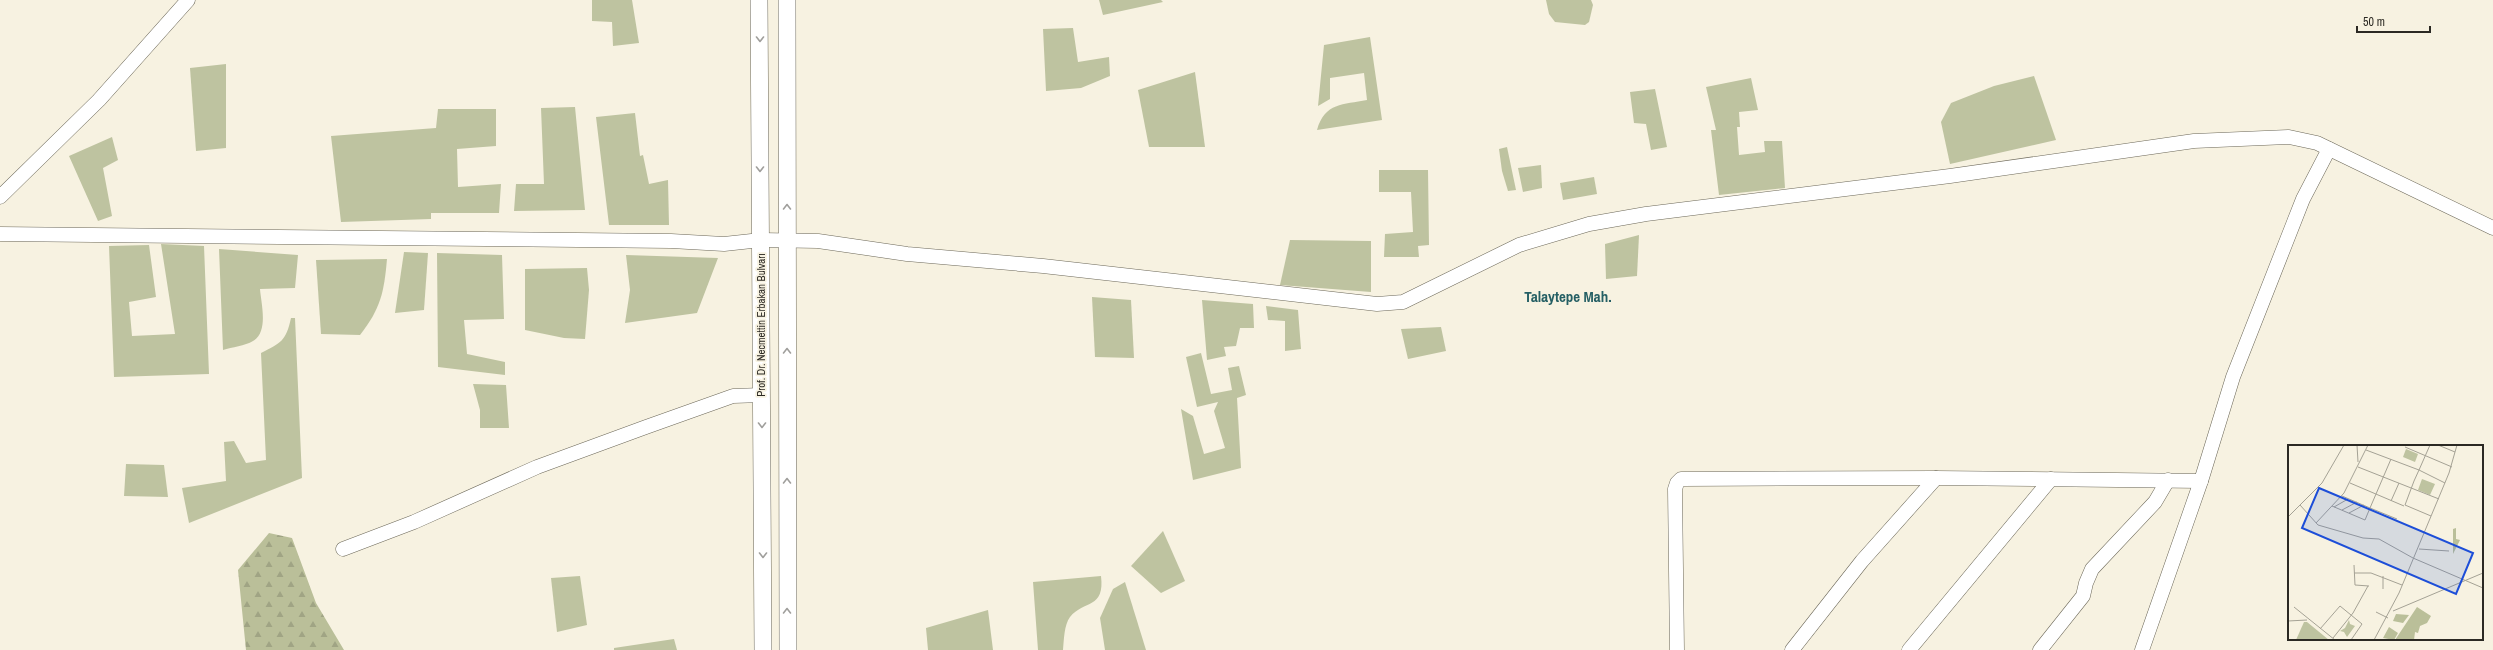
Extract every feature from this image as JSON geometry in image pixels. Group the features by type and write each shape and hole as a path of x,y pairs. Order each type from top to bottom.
{"main road":[{"name":"Prof. Dr. Necmettin Erbakan Bulvarı","path":"759,0 763,650"},
{"path":"787,0 788,650"}],"street":[{"path":"0,197 99,100 188,0"},
{"path":"0,234 617,240 724,244 787,239 907,254 1043,266 1377,304 1403,302 1519,245 1589,224 1646,214 1958,175 2194,141 2289,136 2317,143 2493,228"},
{"path":"2142,650 2201,481 2233,377 2303,200 2329,149"},
{"path":"343,549 414,522 537,467 732,396 762,395"},
{"path":"1677,650 1675,489 1681,478 1936,478 2201,481"},
{"path":"1792,650 1862,561 1936,478"},
{"path":"1909,650 2051,479"},
{"path":"2040,650 2084,596 2086,583 2092,568 2155,502 2168,480"}],"green space":[{"path":"592,0 632,0 639,43 613,46 612,22 592,21"},
{"path":"1099,0 1161,0 1163,2 1103,15"},
{"path":"1546,0 1591,0 1593,5 1589,22 1585,25 1555,22 1549,14"},
{"path":"1073,28 1078,62 1109,57 1110,76 1081,88 1046,91 1043,29"},
{"path":"1370,37 1382,120 1317,130 1320,121 1325,114 1336,106 1367,100 1364,73 1330,78 1330,99 1318,106 1324,45"},
{"path":"226,64 226,148 196,151 190,68"},
{"path":"1195,72 1205,147 1149,147 1138,90"},
{"path":"2034,76 2056,140 1950,164 1941,122 1951,103 1994,86"},
{"path":"1751,78 1758,110 1739,112 1740,127 1737,127 1739,155 1765,152 1764,141 1782,141 1785,188 1719,195 1711,130 1716,130 1706,87"},
{"path":"1655,89 1667,147 1651,150 1646,124 1634,123 1630,92"},
{"path":"575,107 585,210 514,211 516,184 544,184 541,108"},
{"path":"438,109 496,109 496,146 457,149 458,187 501,184 499,213 431,213 431,219 341,222 331,136 436,128"},
{"path":"635,113 640,156 643,155 649,184 668,180 669,225 609,225 596,117"},
{"path":"112,137 118,160 103,168 112,216 98,221 69,156"},
{"path":"1507,147 1516,190 1508,191 1502,171 1499,149"},
{"path":"1541,165 1542,188 1523,192 1518,168"},
{"path":"1379,170 1428,170 1429,245 1418,246 1419,257 1384,257 1385,234 1413,232 1411,192 1379,192"},
{"path":"1594,177 1597,194 1563,200 1560,183"},
{"path":"1639,235 1637,276 1606,279 1605,244"},
{"path":"1290,240 1371,241 1371,292 1280,285"},
{"path":"161,244 204,246 209,374 114,377 109,246 149,245 156,297 129,302 132,336 175,334"},
{"path":"219,249 298,255 295,288 260,289 263,324 258,337 246,344 223,350"},
{"path":"404,252 428,253 424,310 395,313"},
{"path":"437,253 502,255 504,319 464,320 467,354 505,362 505,375 438,367"},
{"path":"626,255 718,258 697,313 625,323 630,290"},
{"path":"387,259 383,290 377,308 360,335 321,334 316,260"},
{"path":"587,268 589,290 585,339 564,338 525,330 525,269"},
{"path":"1092,297 1131,300 1134,358 1095,357"},
{"path":"1202,300 1253,304 1254,328 1240,328 1236,346 1224,347 1226,356 1207,360"},
{"path":"1266,306 1298,310 1301,349 1285,351 1285,321 1268,320"},
{"path":"291,318 295,318 302,478 189,523 182,488 226,481 224,442 234,441 246,463 266,460 261,353 278,344 285,337"},
{"path":"1441,327 1446,351 1408,359 1401,329"},
{"path":"1201,353 1211,394 1232,390 1228,368 1239,366 1246,395 1237,398 1241,468 1193,480 1181,409 1193,416 1204,454 1225,448 1214,411 1218,402 1197,407 1186,357"},
{"path":"473,384 506,385 509,428 480,428 480,410"},
{"path":"126,464 164,465 168,497 124,496"},
{"path":"1163,531 1185,581 1161,593 1131,566"},
{"path":"269,533 292,538 316,603 344,650 246,650 238,570"},
{"path":"580,576 587,625 557,632 551,578"},
{"path":"1101,576 1100,594 1097,599 1081,608 1068,620 1063,650 1038,650 1033,582"},
{"path":"1125,582 1146,650 1105,650 1100,618 1113,589"},
{"path":"988,610 993,650 928,650 926,628"},
{"path":"674,639 677,650 614,650 614,648"}],"district":[{"name":"Talaytepe Mah.","path":"1568,296"}]}
